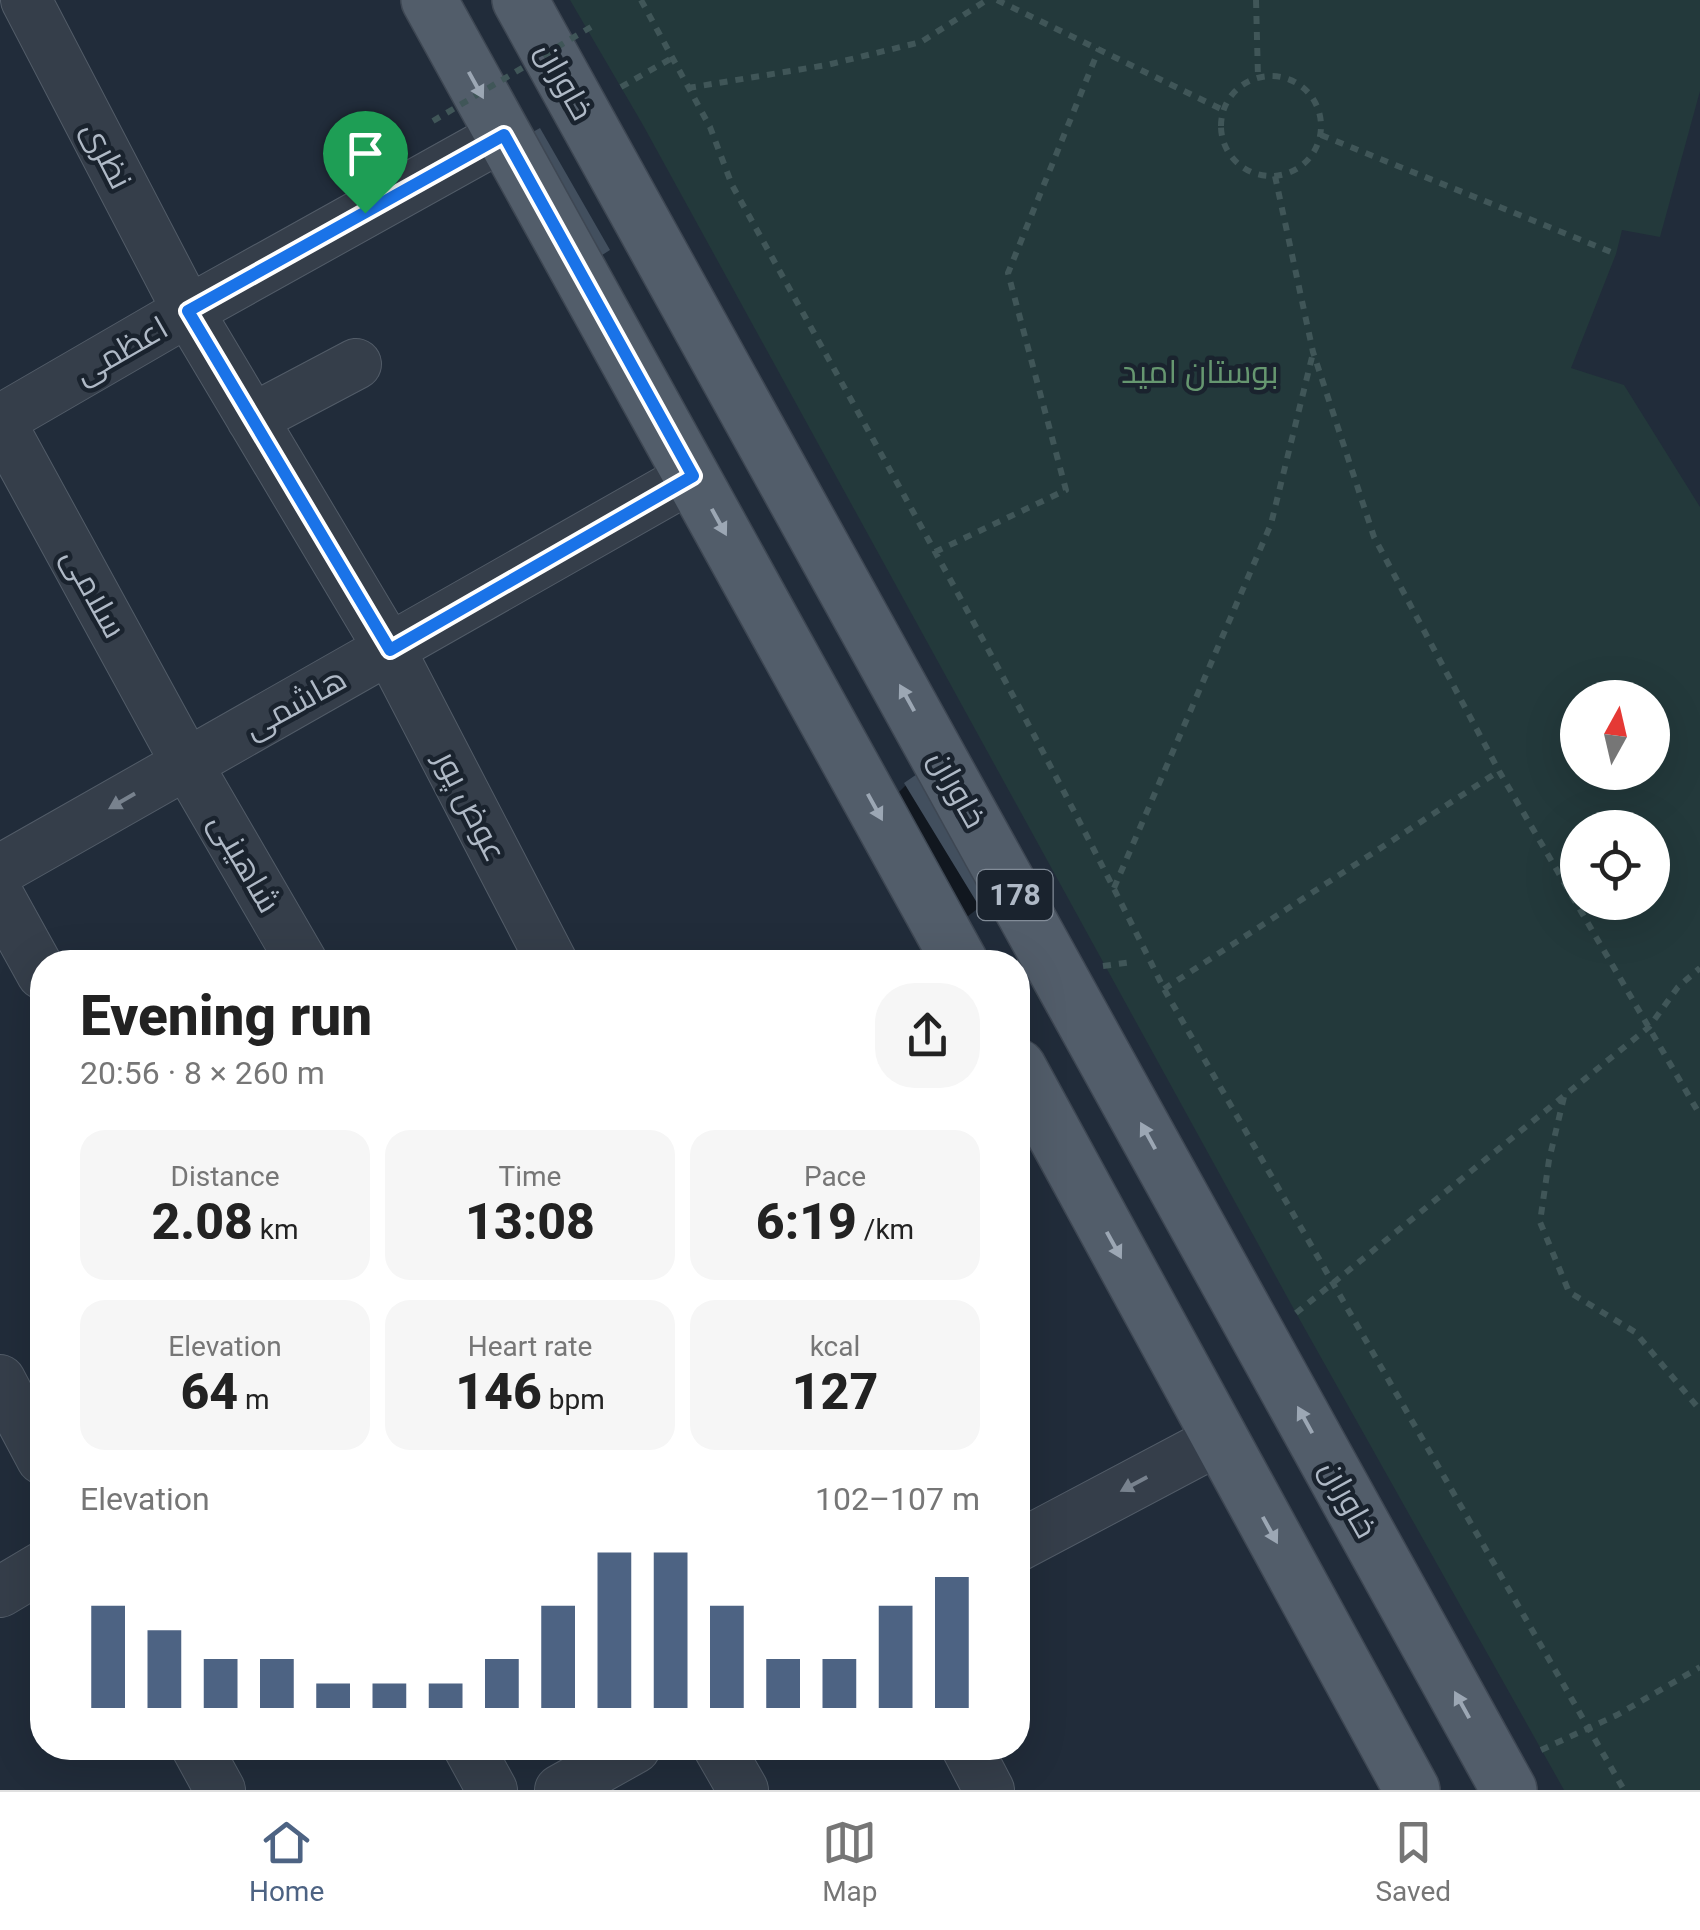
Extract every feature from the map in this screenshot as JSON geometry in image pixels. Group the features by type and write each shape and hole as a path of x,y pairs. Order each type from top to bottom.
{"main road":[{"name":"178","path":"429,0 953,950"},
{"name":"خاوران","path":"520,0 1525,1770"},
{"path":"1030,1089 1412,1790"}],"street":[{"name":"نظری","path":"26,0 188,311 252,419"},
{"name":"اعظمی","path":"0,421 504,135"},
{"path":"252,419 356,364"},
{"name":"عوض پور","path":"252,419 390,650 546,950"},
{"name":"سلامی","path":"0,421 187,764"},
{"name":"هاشمی","path":"0,870 693,476"},
{"name":"شاهینی","path":"187,764 295,950"},
{"path":"0,898 30,952"},
{"path":"0,1380 30,1436"},
{"path":"1030,1540 1220,1439"},
{"path":"0,1592 30,1575"},
{"path":"204,1760 220,1790"},
{"path":"476,1760 492,1790"},
{"path":"560,1790 614,1760"},
{"path":"726,1760 743,1790"},
{"path":"973,1760 989,1790"}],"path":[{"path":"640,0 710,127 732,185 934,552 1164,988 1624,1790"},
{"path":"688,88 826,65 921,42 987,0"},
{"path":"998,0 1223,110"},
{"path":"1256,0 1258,77"},
{"path":"433,122 591,27"},
{"path":"934,552 1066,490 1008,273 1099,49"},
{"path":"624,86 672,58"},
{"path":"1258,77 1291,79 1306,89 1322,118 1316,150 1305,164 1290,173 1274,176 1243,168 1231,156 1220,126 1231,95 1258,77"},
{"path":"1321,135 1616,254"},
{"path":"1274,176 1314,352 1374,537 1499,772 1700,1115"},
{"path":"1114,888 1270,524 1314,352"},
{"path":"1164,988 1499,772"},
{"path":"1296,1313 1648,1027 1678,987 1700,968"},
{"path":"1564,1097 1548,1160 1540,1222 1569,1292 1635,1332 1700,1410"},
{"path":"1525,1770 1588,1728 1700,1667"}],"green space":[{"name":"بوستان امید","path":"570,0 1700,0 1700,91 1660,237 1622,230 1571,368 1624,385 1700,507 1700,1790 1564,1790 1296,1313 643,125"}],"building":[{"path":"540,128 610,250 588,264 524,137"},
{"path":"923,770 997,896 979,906 904,783"}],"route":[{"path":"504,135 693,476 390,650 188,311 365,213 504,135"}]}
